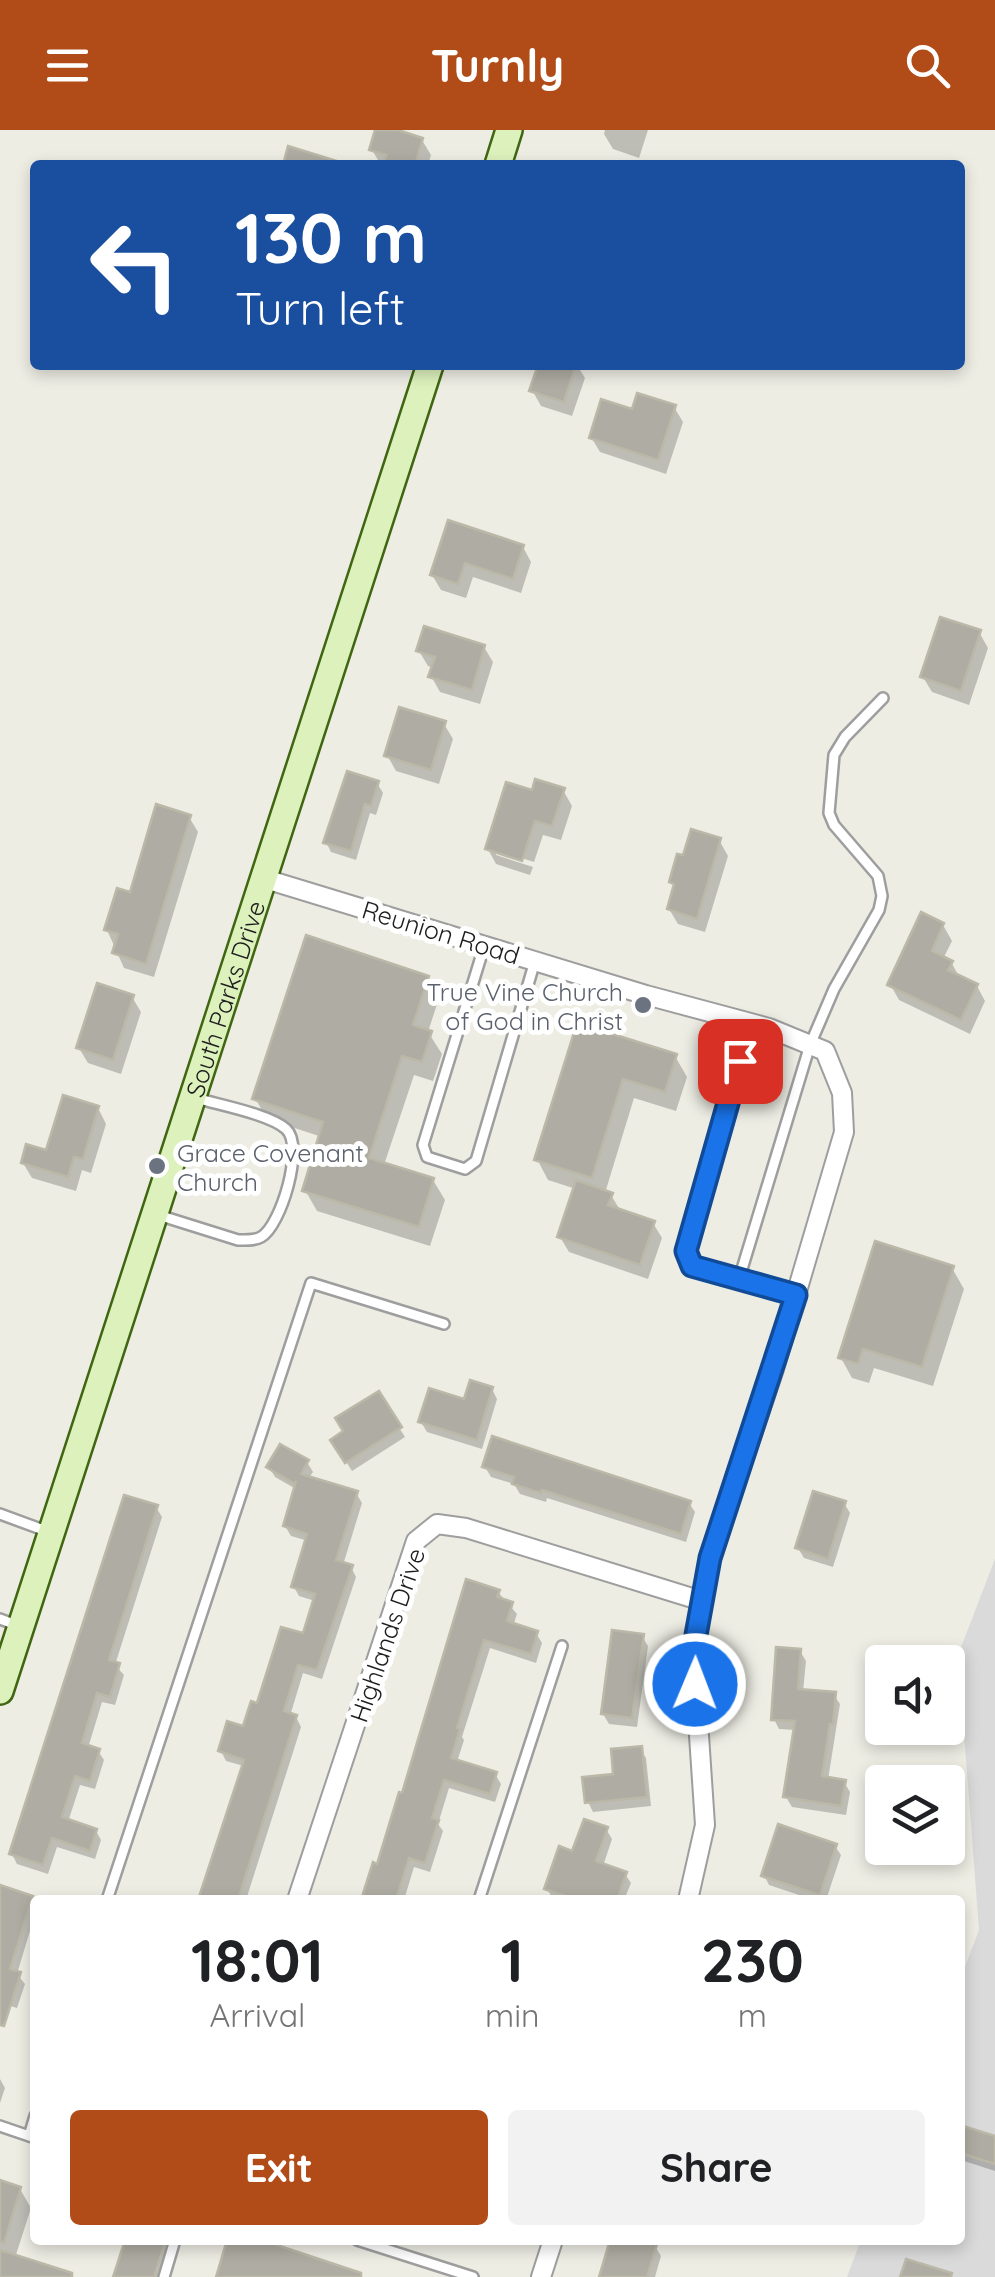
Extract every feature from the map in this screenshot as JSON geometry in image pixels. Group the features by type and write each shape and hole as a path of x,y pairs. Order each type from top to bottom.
{"street":[{"path":"500,160 509,130"},
{"name":"South Parks Drive","path":"0,1691 11,1623 52,1533 152,1213 428,370"},
{"name":"Reunion Road","path":"262,878 810,1044"},
{"path":"689,1895 705,1825 694,1646 710,1558 796,1295 844,1132 842,1093 825,1051 810,1044"},
{"name":"Highlands Drive","path":"299,1895 416,1541 437,1524 466,1528 702,1601"},
{"path":"541,2277 551,2245"}],"lane":[{"path":"739,1279 810,1044 882,896 878,876 834,824 829,812 834,755 844,736 883,698"},
{"path":"484,946 423,1146 426,1157 464,1169 476,1161 535,961"},
{"path":"751,1023 686,1251 692,1266 796,1295"},
{"path":"152,1213 238,1240 262,1237 277,1216 294,1162 293,1139 286,1129 191,1096"},
{"path":"109,1895 311,1283 444,1324"},
{"path":"0,1514 52,1533"},
{"path":"482,1895 562,1646"},
{"path":"0,2126 30,2135"},
{"path":"164,2277 174,2245"},
{"path":"372,2245 473,2277"}],"shaded area":[{"path":"995,1559 995,2277 847,2277 859,2245 965,2245 965,1967 979,1930 965,1745 965,1645 962,1645"}],"building":[{"path":"375,130 398,130 423,138 416,160 384,160 386,155 369,150"},
{"path":"288,146 334,160 284,160"},
{"path":"536,370 574,370 564,402 529,391"},
{"path":"637,393 676,405 658,460 589,438 601,399 632,409"},
{"path":"448,520 524,545 513,579 465,563 458,584 430,575"},
{"path":"940,617 981,630 961,691 920,677"},
{"path":"424,626 485,645 472,690 428,677 435,657 416,651"},
{"path":"399,707 446,721 431,770 384,756"},
{"path":"347,771 379,781 371,806 365,804 351,851 323,843"},
{"path":"535,779 565,788 552,826 535,821 522,861 485,849 506,782 532,790"},
{"path":"156,804 191,815 146,964 112,953 118,934 104,930 117,888 130,892"},
{"path":"691,829 721,838 697,919 667,909 677,854 683,855"},
{"path":"921,912 944,923 932,951 953,961 948,970 978,984 961,1020 887,985"},
{"path":"306,935 429,976 413,1025 432,1031 422,1062 402,1056 369,1158 434,1178 419,1227 302,1191 323,1122 252,1099"},
{"path":"97,983 134,995 113,1060 76,1048"},
{"path":"577,1023 677,1054 665,1092 623,1079 592,1178 534,1160"},
{"path":"63,1095 99,1106 83,1159 74,1157 68,1177 21,1163 26,1144 46,1150"},
{"path":"576,1180 613,1193 608,1205 655,1221 640,1265 557,1237"},
{"path":"875,1241 954,1266 922,1367 863,1349 858,1364 838,1358"},
{"path":"470,1380 493,1387 477,1440 418,1422 429,1388 464,1399"},
{"path":"379,1391 402,1427 345,1463 330,1440 343,1431 335,1418"},
{"path":"492,1436 691,1501 681,1534 512,1484 514,1477 482,1467"},
{"path":"280,1444 309,1460 301,1474 358,1491 336,1560 353,1565 317,1670 298,1665 284,1711 297,1715 240,1895 200,1895 244,1760 218,1751 227,1721 243,1726 251,1701 257,1703 281,1627 303,1633 315,1594 291,1587 307,1534 283,1526 296,1481 295,1484 266,1467"},
{"path":"813,1491 846,1501 828,1559 795,1548"},
{"path":"124,1495 158,1505 109,1660 120,1663 110,1697 97,1693 82,1743 100,1749 90,1781 75,1776 62,1817 97,1829 90,1851 52,1838 43,1865 9,1854"},
{"path":"466,1579 500,1590 497,1597 513,1602 507,1621 538,1631 531,1654 484,1640 451,1758 497,1772 490,1794 444,1780 432,1818 439,1820 425,1863 409,1858 398,1895 363,1895 373,1862 377,1864 399,1792 402,1793"},
{"path":"612,1630 644,1634 632,1718 601,1714"},
{"path":"776,1647 801,1649 798,1689 836,1692 822,1776 846,1780 841,1806 783,1797 795,1721 771,1720"},
{"path":"642,1746 647,1797 585,1803 582,1777 613,1774 611,1749"},
{"path":"584,1819 608,1827 596,1861 627,1872 619,1895 562,1895 544,1889 559,1846 572,1851"},
{"path":"778,1824 837,1844 820,1895 761,1876"},
{"path":"0,1885 30,1895 30,1906 10,1969 21,1972 4,2026 0,2025"},
{"path":"965,2127 995,2136 995,2164 965,2155"},
{"path":"0,2180 21,2187 4,2243 0,2242"},
{"path":"123,2245 164,2245 154,2277 113,2277"},
{"path":"226,2245 277,2245 361,2273 361,2277 216,2277"},
{"path":"609,2245 657,2245 647,2277 599,2277"},
{"path":"0,2250 72,2273 72,2277 0,2277"},
{"path":"906,2259 952,2273 951,2277 900,2277"}],"place":[{"name":"True Vine Church of God in Christ","path":"643,1005"},
{"name":"Grace Covenant Church","path":"157,1166"}],"route":[{"path":"695,1684 694,1646 710,1558 796,1295 692,1266 687,1260 686,1251 740,1061"}]}
